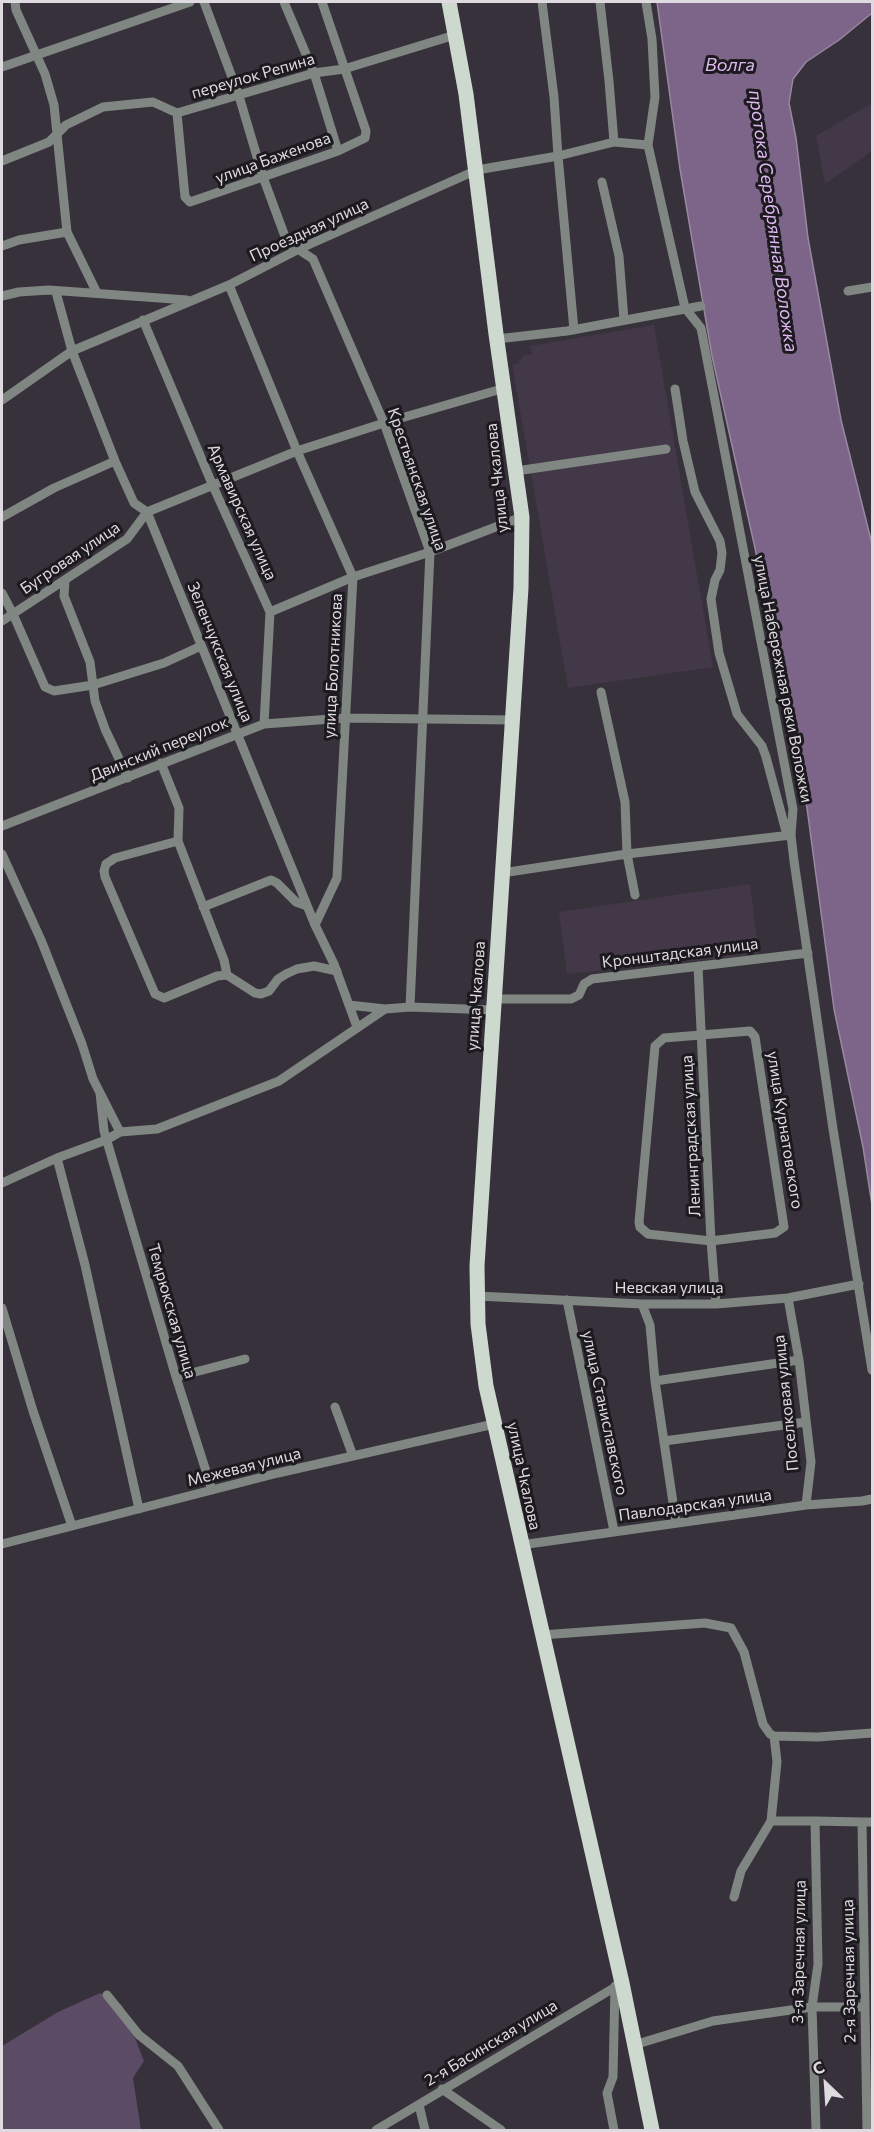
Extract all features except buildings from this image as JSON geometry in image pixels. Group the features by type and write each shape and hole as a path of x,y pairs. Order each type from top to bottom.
{"main road":[{"name":"улица Чкалова","path":"449,2 477,170 497,339 522,517 521,588 513,720 484,1131 477,1296 482,1361 494,1424 652,2130"}],"street":[{"path":"15,2 16,10 37,55 54,105 67,232 97,293"},
{"path":"2,67 190,2"},
{"name":"Крестьянская улица","path":"204,2 239,96 263,177 287,242 313,259 384,423 430,552 410,1007"},
{"path":"284,2 314,73 338,151"},
{"path":"322,2 344,69"},
{"path":"542,2 554,97 574,330"},
{"path":"600,2 614,142"},
{"name":"улица Набережная реки Воложки","path":"645,2 652,39 655,97 648,145 685,308 701,328 793,809 789,835 833,1129 873,1370"},
{"name":"переулок Репина","path":"2,161 49,142 70,122 103,107 153,102 177,113 314,73 344,69 455,35"},
{"name":"улица Баженова","path":"177,113 185,198 193,202 338,151 362,140 366,136 344,69"},
{"name":"Проездная улица","path":"2,400 72,351 229,285 299,249 477,170 558,156 614,142 648,145"},
{"path":"602,182 619,256 624,320"},
{"path":"2,246 19,240 67,232"},
{"name":"улица Болотникова","path":"229,285 297,451 354,577 337,878 315,925"},
{"path":"848,291 873,287"},
{"path":"2,296 19,292 49,290 190,300"},
{"name":"Зеленчукская улица","path":"56,292 72,351 115,460 134,503 147,512 307,906 337,970 357,1027"},
{"path":"497,339 574,330 701,306"},
{"name":"Армавирская улица","path":"143,320 213,486 270,612 264,724"},
{"path":"147,512 297,451 505,388"},
{"path":"502,873 627,854 789,835 762,746 737,714 719,653 711,599 715,580 720,570 722,553 720,541 695,492 682,441 675,389"},
{"path":"516,471 666,450"},
{"path":"2,517 54,488 115,460"},
{"name":"Бугровая улица","path":"2,621 127,539 147,512"},
{"path":"270,612 354,577 430,552 522,517"},
{"path":"64,581 64,596 90,662 95,701 128,778"},
{"path":"2,593 45,687 58,692 93,685 164,663 201,645"},
{"path":"601,692 625,802 627,854 635,895"},
{"name":"Двинский переулок","path":"2,826 264,724 345,718 513,720"},
{"path":"161,763 179,807 178,841 224,960 227,975"},
{"path":"178,841 115,858 106,864 104,870 153,991 158,996 164,998 217,976 227,975 255,993 261,994 269,991 286,974 297,969 314,966 337,970"},
{"path":"2,854 45,951 82,1044 93,1079 120,1132"},
{"path":"203,907 271,880 289,896 307,906"},
{"name":"Кронштадская улица","path":"349,1005 386,1009 571,999 579,994 584,984 592,979 808,953"},
{"name":"Ленинградская улица","path":"698,966 716,1304"},
{"path":"2,1182 106,1140 120,1132 157,1129 279,1082 386,1009"},
{"name":"улица Курнатовского","path":"750,1031 754,1034 784,1224 782,1230 775,1233 711,1241 654,1236 644,1232 639,1222 655,1046 664,1038 702,1035 750,1031"},
{"name":"Темрюкская улица","path":"100,1093 106,1140 212,1490"},
{"path":"57,1158 85,1265 139,1509"},
{"name":"Невская улица","path":"477,1296 642,1304 716,1304 788,1298 859,1284"},
{"name":"Поселковая улица","path":"788,1298 799,1360 811,1461 806,1504"},
{"name":"улица Станиславского","path":"567,1300 583,1388 614,1531"},
{"path":"642,1304 650,1325 655,1382 676,1522"},
{"path":"2,1308 33,1411 72,1526"},
{"path":"176,1377 245,1359"},
{"path":"655,1382 799,1360"},
{"path":"335,1407 353,1456"},
{"path":"664,1442 806,1422"},
{"name":"Межевая улица","path":"2,1544 212,1490 494,1424"},
{"name":"Павлодарская улица","path":"521,1545 806,1504 862,1501 873,1498"},
{"path":"542,1635 705,1623 731,1628 747,1663 764,1728 774,1736 818,1737 873,1733"},
{"path":"734,1897 741,1871 771,1821 777,1762 774,1736"},
{"path":"771,1821 873,1822"},
{"name":"3-я Заречная улица","path":"815,1821 818,1964 812,2007 816,2130"},
{"name":"2-я Заречная улица","path":"862,1822 867,2130"},
{"path":"614,2130 607,2093 613,2077 618,1984"},
{"name":"2-я Басинская улица","path":"376,2130 618,1984"},
{"path":"107,1995 139,2036 178,2066 219,2130"},
{"path":"634,2046 713,2021 812,2007 865,2007"},
{"path":"442,2090 501,2130"},
{"path":"419,2105 424,2130"}],"shaded area":[{"path":"872,103 872,151 825,184 816,136"},
{"path":"654,325 713,667 568,688 512,364 517,364 523,356 532,354 530,346"},
{"path":"750,884 759,954 567,974 559,912"},
{"path":"100,1993 122,2005 144,2061 133,2078 141,2130 2,2130 2,2046 58,2012"}],"water":[{"name":"Волга","path":"657,2 872,2 872,13 839,40 806,62 793,79 789,103 796,138 808,238 841,420 872,544 872,1205 863,1147 834,1009 807,808 755,548 712,356 680,169"}],"water label":[{"name":"протока Серебрянная Воложка","path":"773,221"}]}
